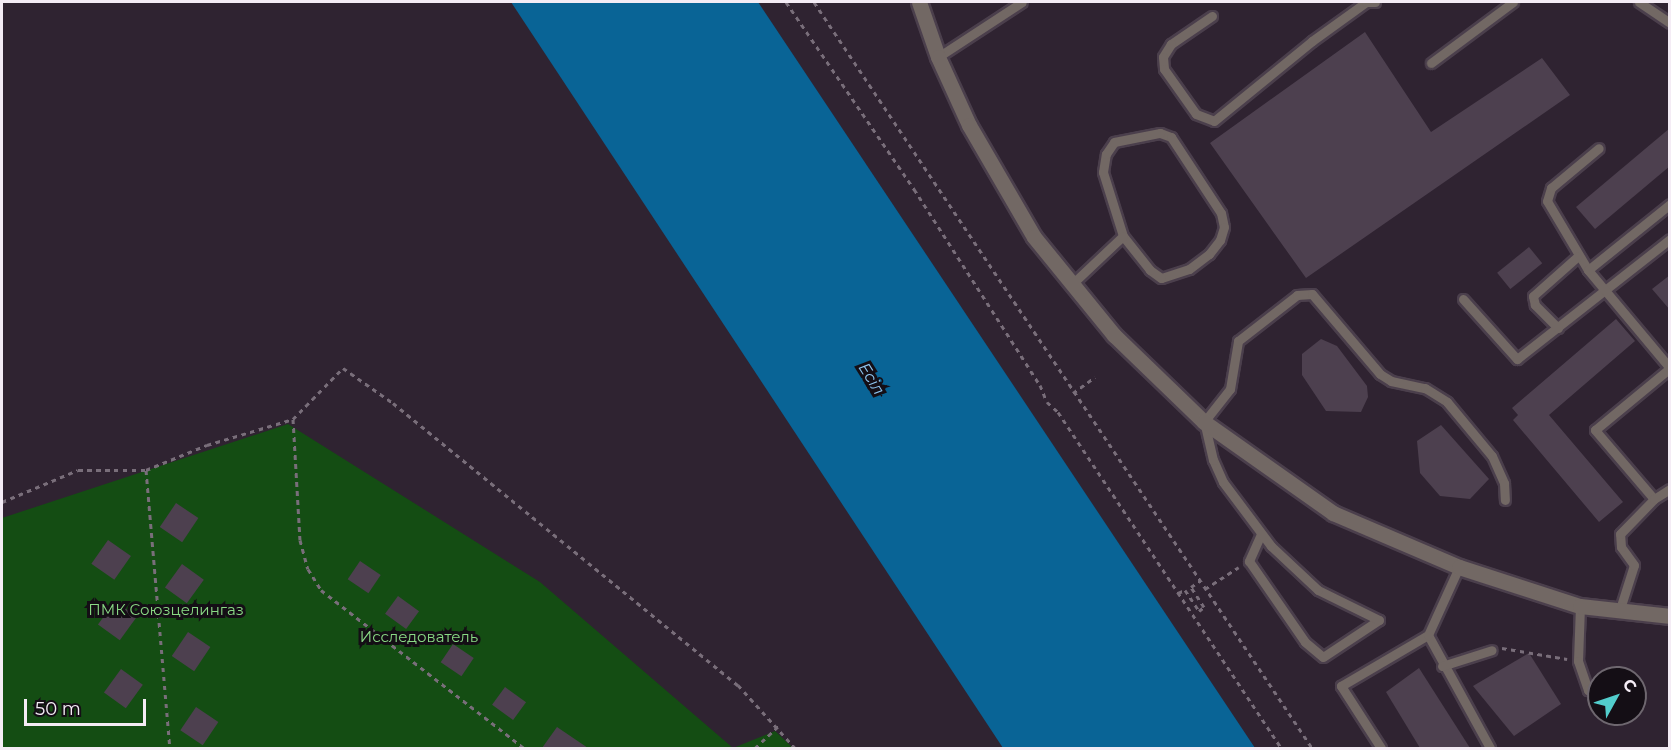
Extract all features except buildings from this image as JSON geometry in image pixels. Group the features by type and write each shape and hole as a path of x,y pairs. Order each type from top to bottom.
{"street":[{"path":"919,2 938,57 1000,181 1034,237 1071,285 1130,351 1204,422 1333,513 1459,567 1580,606 1670,616"}],"lane":[{"path":"938,57 1022,2"},
{"path":"1212,16 1171,44 1162,57 1164,69 1196,114 1214,121 1312,41 1366,2 1375,2"},
{"path":"1431,63 1513,2"},
{"path":"1639,2 1670,23"},
{"path":"1160,134 1171,137 1221,213 1224,227 1220,240 1209,254 1189,269 1161,278 1150,270 1123,236 1102,172 1106,154 1114,142 1160,134"},
{"path":"1599,148 1548,195 1547,206 1577,257 1670,368 1595,430 1654,499"},
{"path":"1588,270 1670,204"},
{"path":"1071,285 1123,236"},
{"path":"1463,299 1517,359 1607,291 1670,239"},
{"path":"1558,328 1535,305 1533,296 1577,257"},
{"path":"1261,534 1249,561 1305,642 1323,657 1379,620 1318,590 1261,534 1223,482 1204,422 1230,389 1238,341 1297,295 1312,294 1380,374 1391,381 1425,388 1447,402 1492,456 1504,483 1505,500"},
{"path":"1618,612 1634,566 1621,547 1620,534 1654,499 1670,489"},
{"path":"1381,748 1341,686 1428,635 1459,567"},
{"path":"1580,606 1578,661 1587,687"},
{"path":"1428,635 1442,666 1490,748"},
{"path":"1442,666 1492,650"}],"path":[{"path":"786,2 914,189 1040,386 1047,402 1058,412 1281,748"},
{"path":"814,2 1312,748"},
{"path":"2,502 78,470 146,470 207,444 293,419 343,368 393,403 738,685 779,726 795,748"},
{"path":"1073,393 1095,377"},
{"path":"293,419 300,540 308,569 321,590 524,748"},
{"path":"146,470 170,748"},
{"path":"1178,593 1185,590 1199,611 1204,607 1191,587 1200,581"},
{"path":"1492,650 1502,648 1578,661"},
{"path":"755,748 779,726"}],"green space":[{"path":"288,424 540,582 733,748 2,748 2,518"},
{"path":"775,731 793,748 733,748"}],"water":[{"name":"Есіл","path":"511,2 758,2 1255,748 1003,748"}],"park label":[{"name":"ПМК Союзцелингаз","path":"166,610"},
{"name":"Исследователь","path":"419,637"}]}
